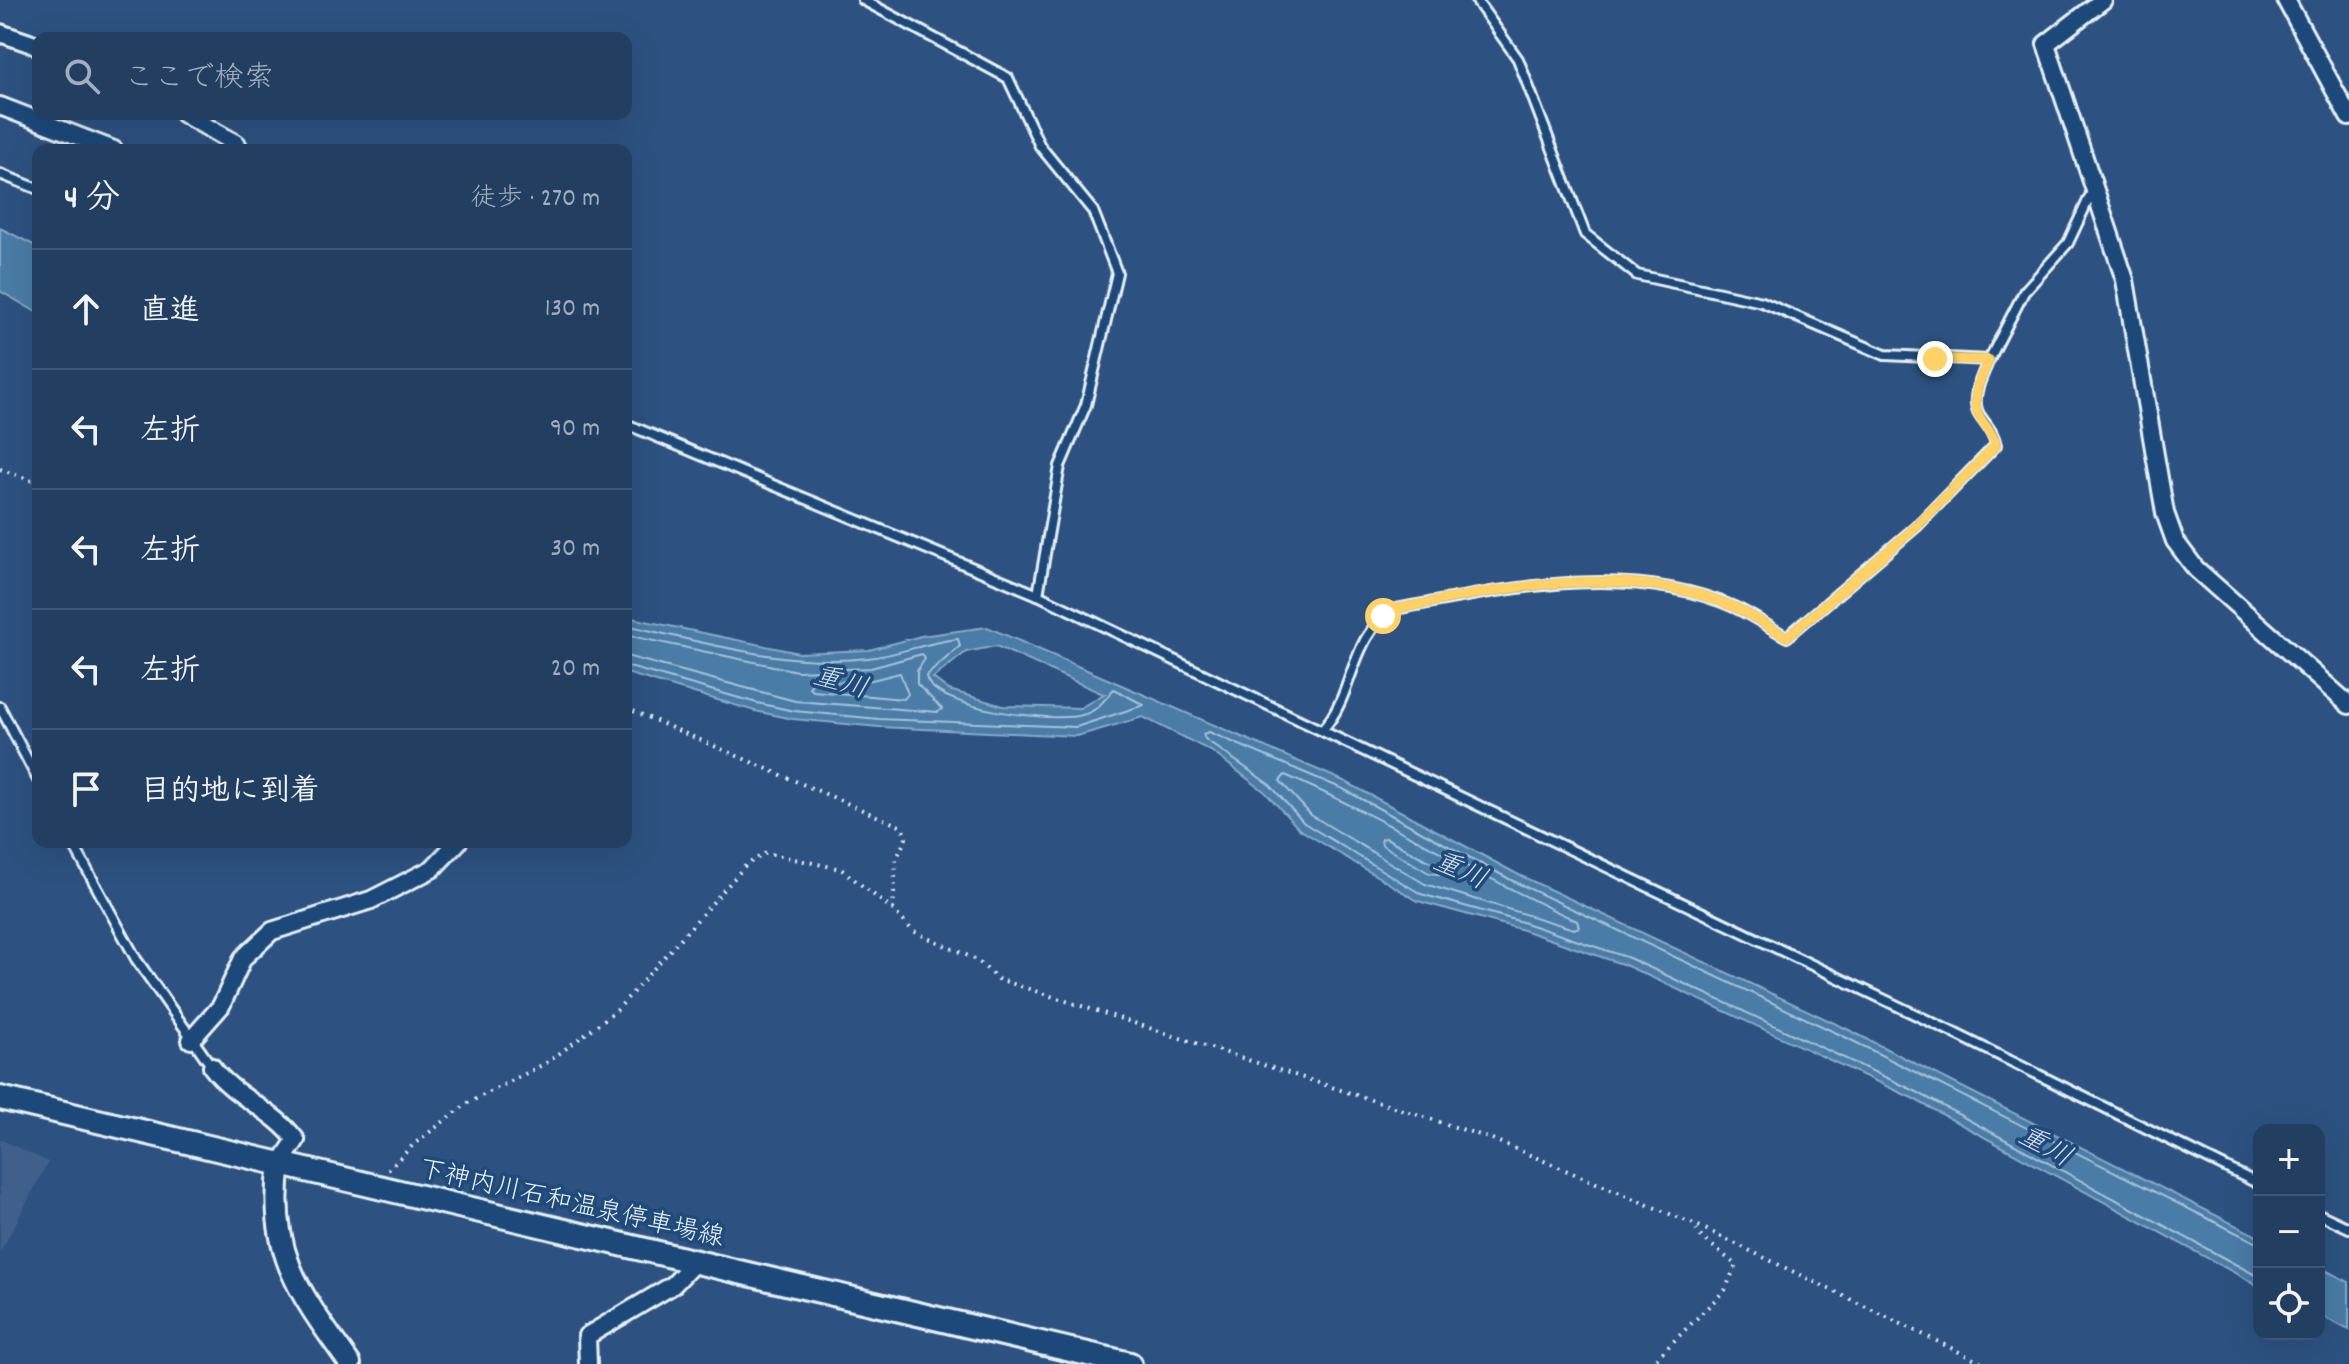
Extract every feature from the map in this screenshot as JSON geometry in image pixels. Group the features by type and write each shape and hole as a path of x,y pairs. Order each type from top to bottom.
{"main road":[{"name":"下神内川石和温泉停車場線","path":"0,1098 1130,1364"}],"street":[{"path":"2103,0 2046,44 2125,280 2165,513 2175,541 2196,569 2349,705"},
{"path":"2286,0 2349,117"},
{"path":"0,33 32,44"},
{"path":"0,106 32,118"},
{"path":"36,120 98,144"},
{"path":"195,120 237,144"},
{"path":"191,1040 221,1006 243,958 272,931 371,900 432,869 452,848"},
{"path":"212,1067 221,1080 284,1124 296,1140 280,1164 275,1200 284,1260 309,1309 350,1364"},
{"path":"588,1364 587,1336 673,1285 694,1263"}],"lane":[{"path":"863,0 1008,78 1040,146 1093,211 1117,273 1086,405 1060,466 1038,595"},
{"path":"1476,0 1518,59 1585,234 1637,275 1762,302 1885,355 1989,360"},
{"path":"0,174 32,187"},
{"path":"1323,729 1332,719 1352,666 1370,632 1383,616 1396,609 1492,591 1585,582 1656,585 1733,607 1787,637 1916,527 1996,445 1994,436 1977,411 1977,386 2024,292 2068,243 2088,208 2094,186"},
{"path":"632,426 1038,595 1323,729 2253,1181"},
{"path":"0,707 32,768"},
{"path":"75,848 136,959 212,1067"},
{"path":"2325,1217 2349,1228"}],"path":[{"path":"0,469 32,481"},
{"path":"632,711 902,827 906,838 896,860 893,910"},
{"path":"382,1188 389,1167 468,1103 548,1062 617,1010 746,865 766,853 841,869 893,910 913,931 977,960 998,979 1492,1139 1693,1224 1984,1364"},
{"path":"1651,1364 1725,1290 1736,1265 1699,1235 1693,1224"}],"shaded area":[{"path":"0,1139 48,1162 0,1253"}],"water":[{"path":"0,228 32,244 32,310 0,291"},
{"name":"重川","path":"632,618 799,653 869,650 921,636 987,627 1346,782 1517,874 1849,1030 2253,1234 2253,1283 1912,1098 1625,965 1520,929 1418,901 1299,829 1265,792 1211,751 1143,717 1077,736 879,727 793,719 632,675","holes":["996,646 1104,694 1080,708 1003,706 949,690 933,678 966,652"]},
{"path":"2325,1270 2349,1282 2349,1330 2325,1318"}],"route":[{"path":"1383,616 1396,609 1492,591 1585,582 1656,585 1733,607 1787,637 1916,527 1996,445 1994,436 1977,411 1977,386 1989,360 1935,359"}]}
